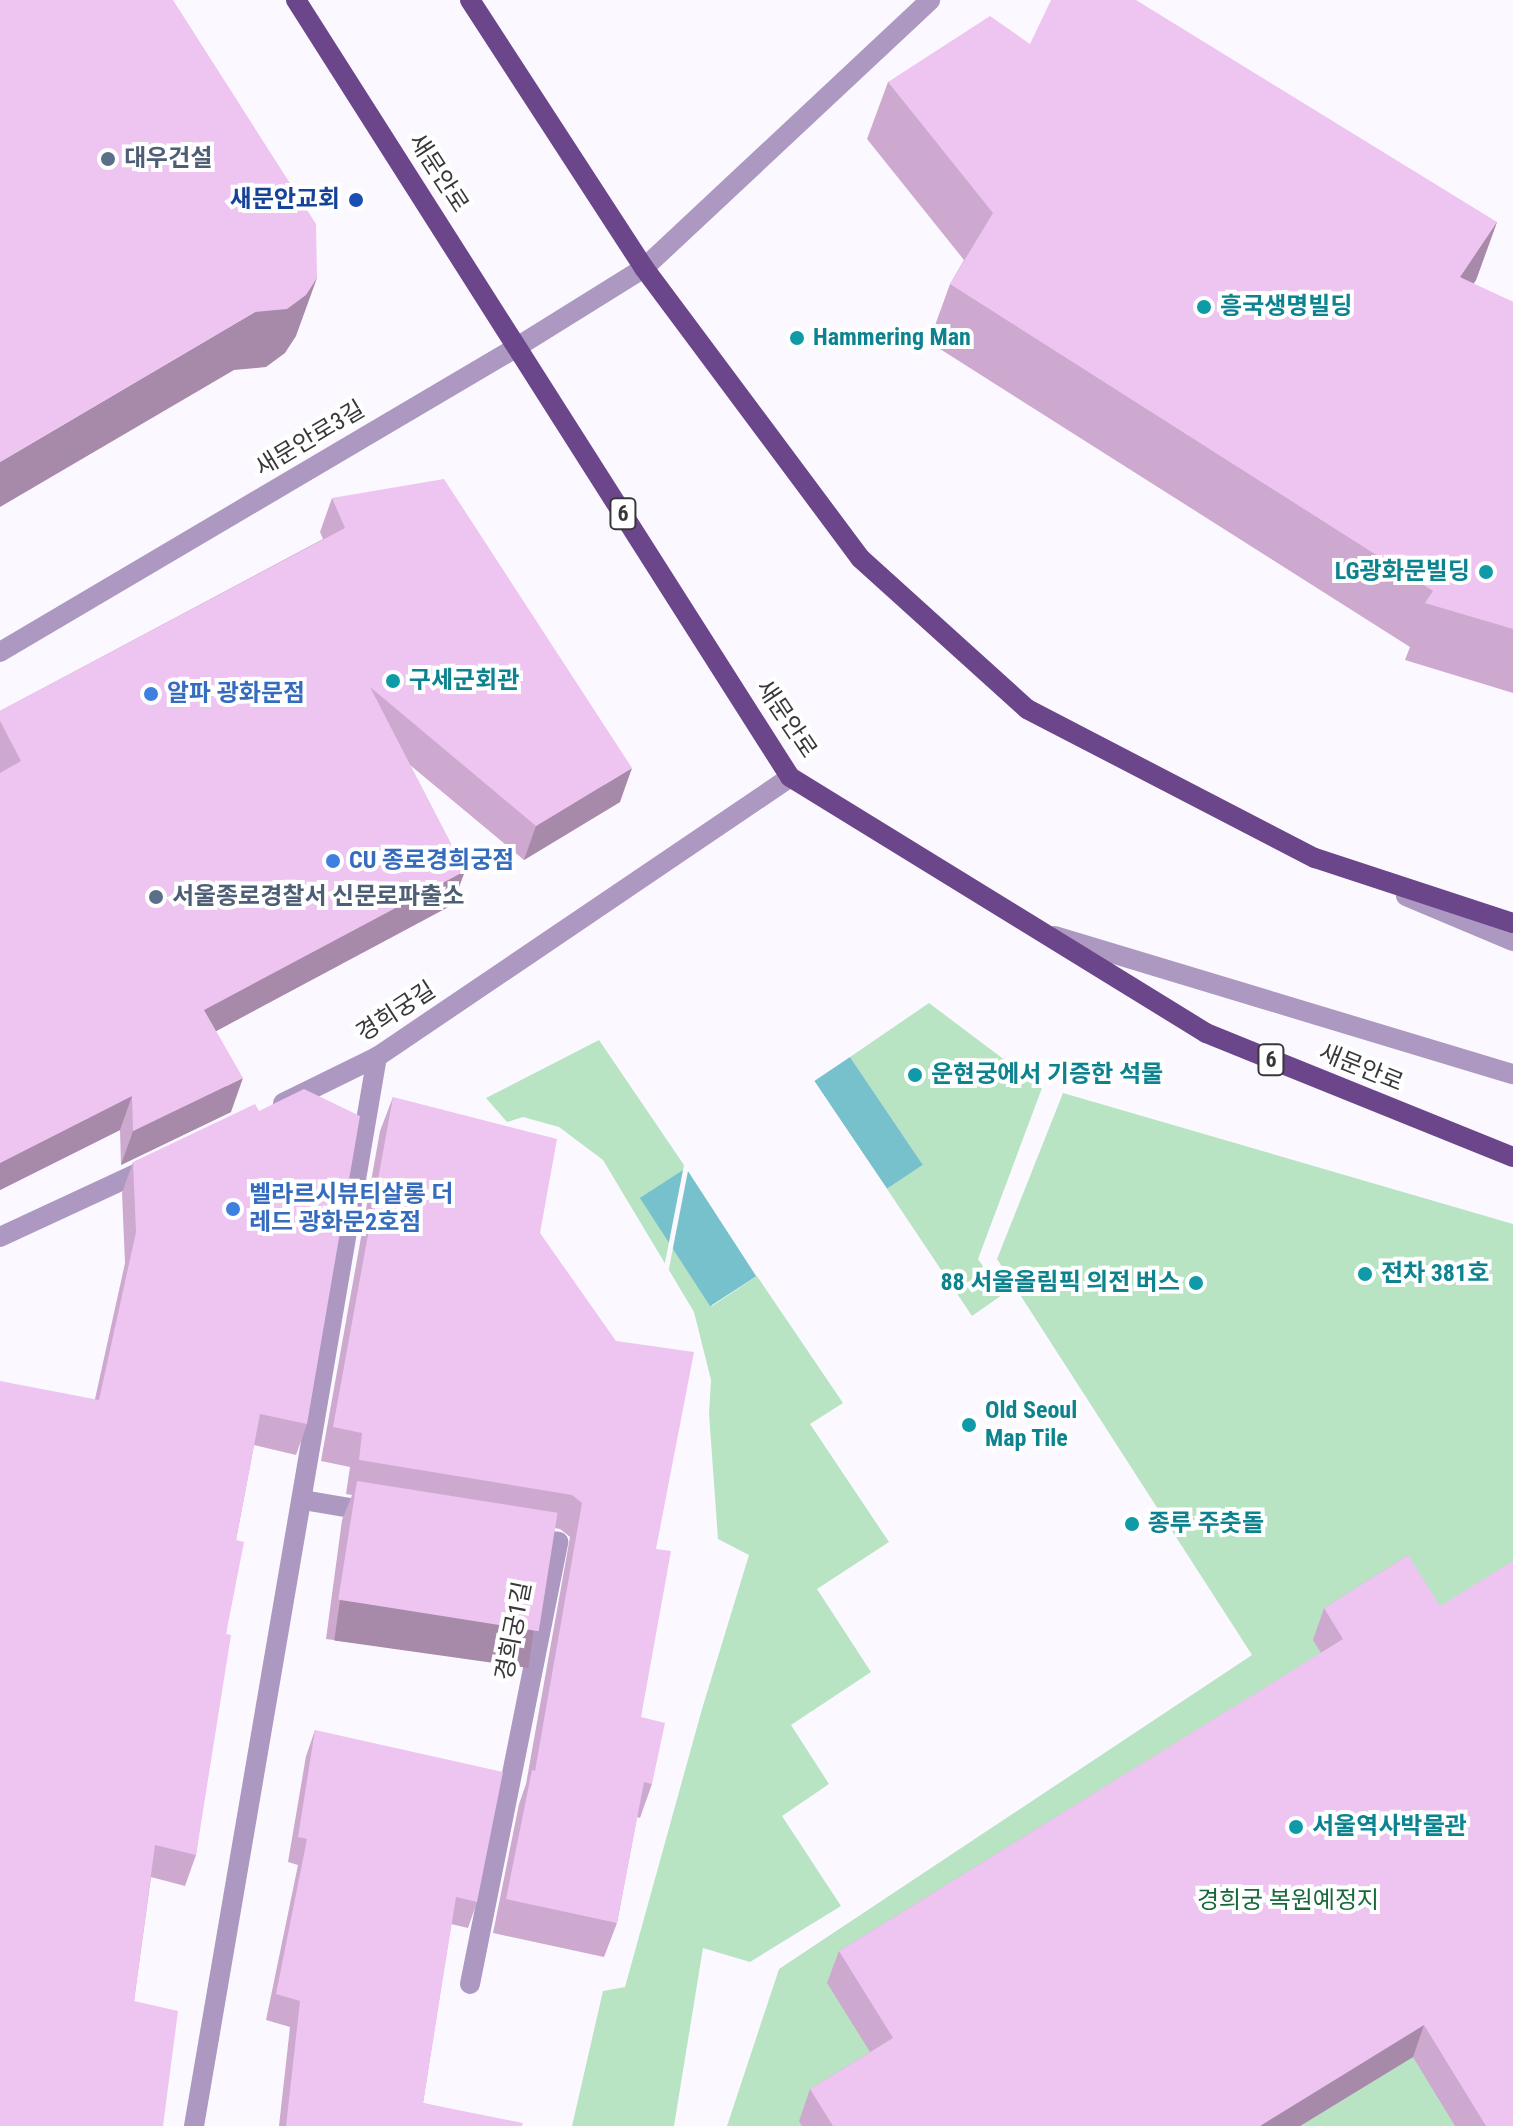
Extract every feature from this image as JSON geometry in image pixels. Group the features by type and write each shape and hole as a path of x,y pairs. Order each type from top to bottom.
{"main road":[{"name":"새문안로","path":"296,0 790,777 1206,1033 1513,1157"},
{"path":"470,0 644,268 860,558 1027,709 1315,858 1513,923"}],"street":[{"path":"644,268 930,0"},
{"name":"새문안로3길","path":"0,652 517,347 644,268"},
{"name":"경희궁길","path":"268,1111 377,1057 790,777"},
{"path":"1315,858 1513,941"},
{"path":"1044,933 1513,1074"},
{"path":"194,2126 377,1057"},
{"path":"0,1237 171,1157"},
{"path":"303,1500 393,1515"},
{"name":"경희궁1길","path":"470,1984 558,1542 513,1535"}],"green space":[{"path":"929,1003 1042,1088 978,1259 1002,1295 972,1316 887,1189 922,1164 850,1057"},
{"path":"599,1040 686,1168 641,1199 712,1306 757,1276 843,1403 810,1424 889,1542 817,1589 871,1672 791,1725 829,1784 782,1816 841,1906 750,1962 703,1948 674,2126 572,2126 603,1991 625,1987 702,1709 749,1555 718,1539 709,1414 711,1380 694,1312 603,1160 559,1127 523,1117 507,1122 486,1098"},
{"name":"경희궁 복원예정지","path":"1063,1093 1513,1224 1513,2126 727,2126 779,1969 1252,1655 997,1259"}],"water":[{"path":"850,1057 923,1165 887,1189 814,1081"},
{"path":"686,1168 756,1276 710,1306 640,1198"}],"pier":[{"path":"812,1078 889,1192 885,1195 808,1081"},
{"path":"684,1165 689,1166 663,1299 658,1299"}],"building":[{"name":"대우건설","path":"0,0 173,0 316,224 317,278 306,295 287,309 255,312 0,462"},
{"name":"흥국생명빌딩","path":"1051,0 1136,0 1497,222 1460,277 1513,302 1513,629 1425,603 1433,591 950,284 993,213 888,82 990,16 1030,44"},
{"path":"444,479 632,768 536,826 370,687 465,871 204,1010 243,1078 133,1131 132,1096 0,1163 0,773 21,761 0,721 0,711 345,528 332,498"},
{"path":"304,1089 360,1116 307,1424 260,1414 236,1540 244,1542 226,1634 231,1635 196,1855 155,1845 134,2001 178,2011 163,2126 0,2126 0,1381 99,1400 136,1232 133,1162 255,1104 259,1111"},
{"path":"393,1097 557,1139 540,1233 616,1341 694,1352 656,1549 671,1551 641,1717 665,1723 652,1784 644,1782 617,1923 506,1899 532,1770 535,1771 582,1503 572,1495 359,1460 362,1433 333,1427"},
{"path":"357,1481 558,1513 539,1631 338,1600"},
{"name":"서울역사박물관","path":"1408,1555 1440,1606 1513,1561 1513,2126 1486,2126 1424,2025 1260,2126 833,2126 810,2089 893,2038 839,1951 1343,1639 1324,1608"},
{"path":"315,1730 503,1772 477,1902 456,1897 423,2103 523,2123 522,2126 286,2126 300,2001 276,1994 307,1839 298,1837"}],"place":[{"name":"대우건설","path":"108,159"},
{"name":"새문안교회","path":"356,200"},
{"name":"흥국생명빌딩","path":"1204,307"},
{"name":"Hammering Man","path":"797,338"},
{"name":"LG광화문빌딩","path":"1486,572"},
{"name":"구세군회관","path":"393,681"},
{"name":"알파 광화문점","path":"151,694"},
{"name":"CU 종로경희궁점","path":"333,861"},
{"name":"서울종로경찰서 신문로파출소","path":"156,897"},
{"name":"운현궁에서 기증한 석물","path":"915,1075"},
{"name":"벨라르시뷰티살롱 더 레드 광화문2호점","path":"233,1209"},
{"name":"전차 381호","path":"1365,1274"},
{"name":"88 서울올림픽 의전 버스","path":"1196,1283"},
{"name":"Old Seoul Map Tile","path":"969,1425"},
{"name":"종루 주춧돌","path":"1132,1524"},
{"name":"서울역사박물관","path":"1296,1827"}]}
